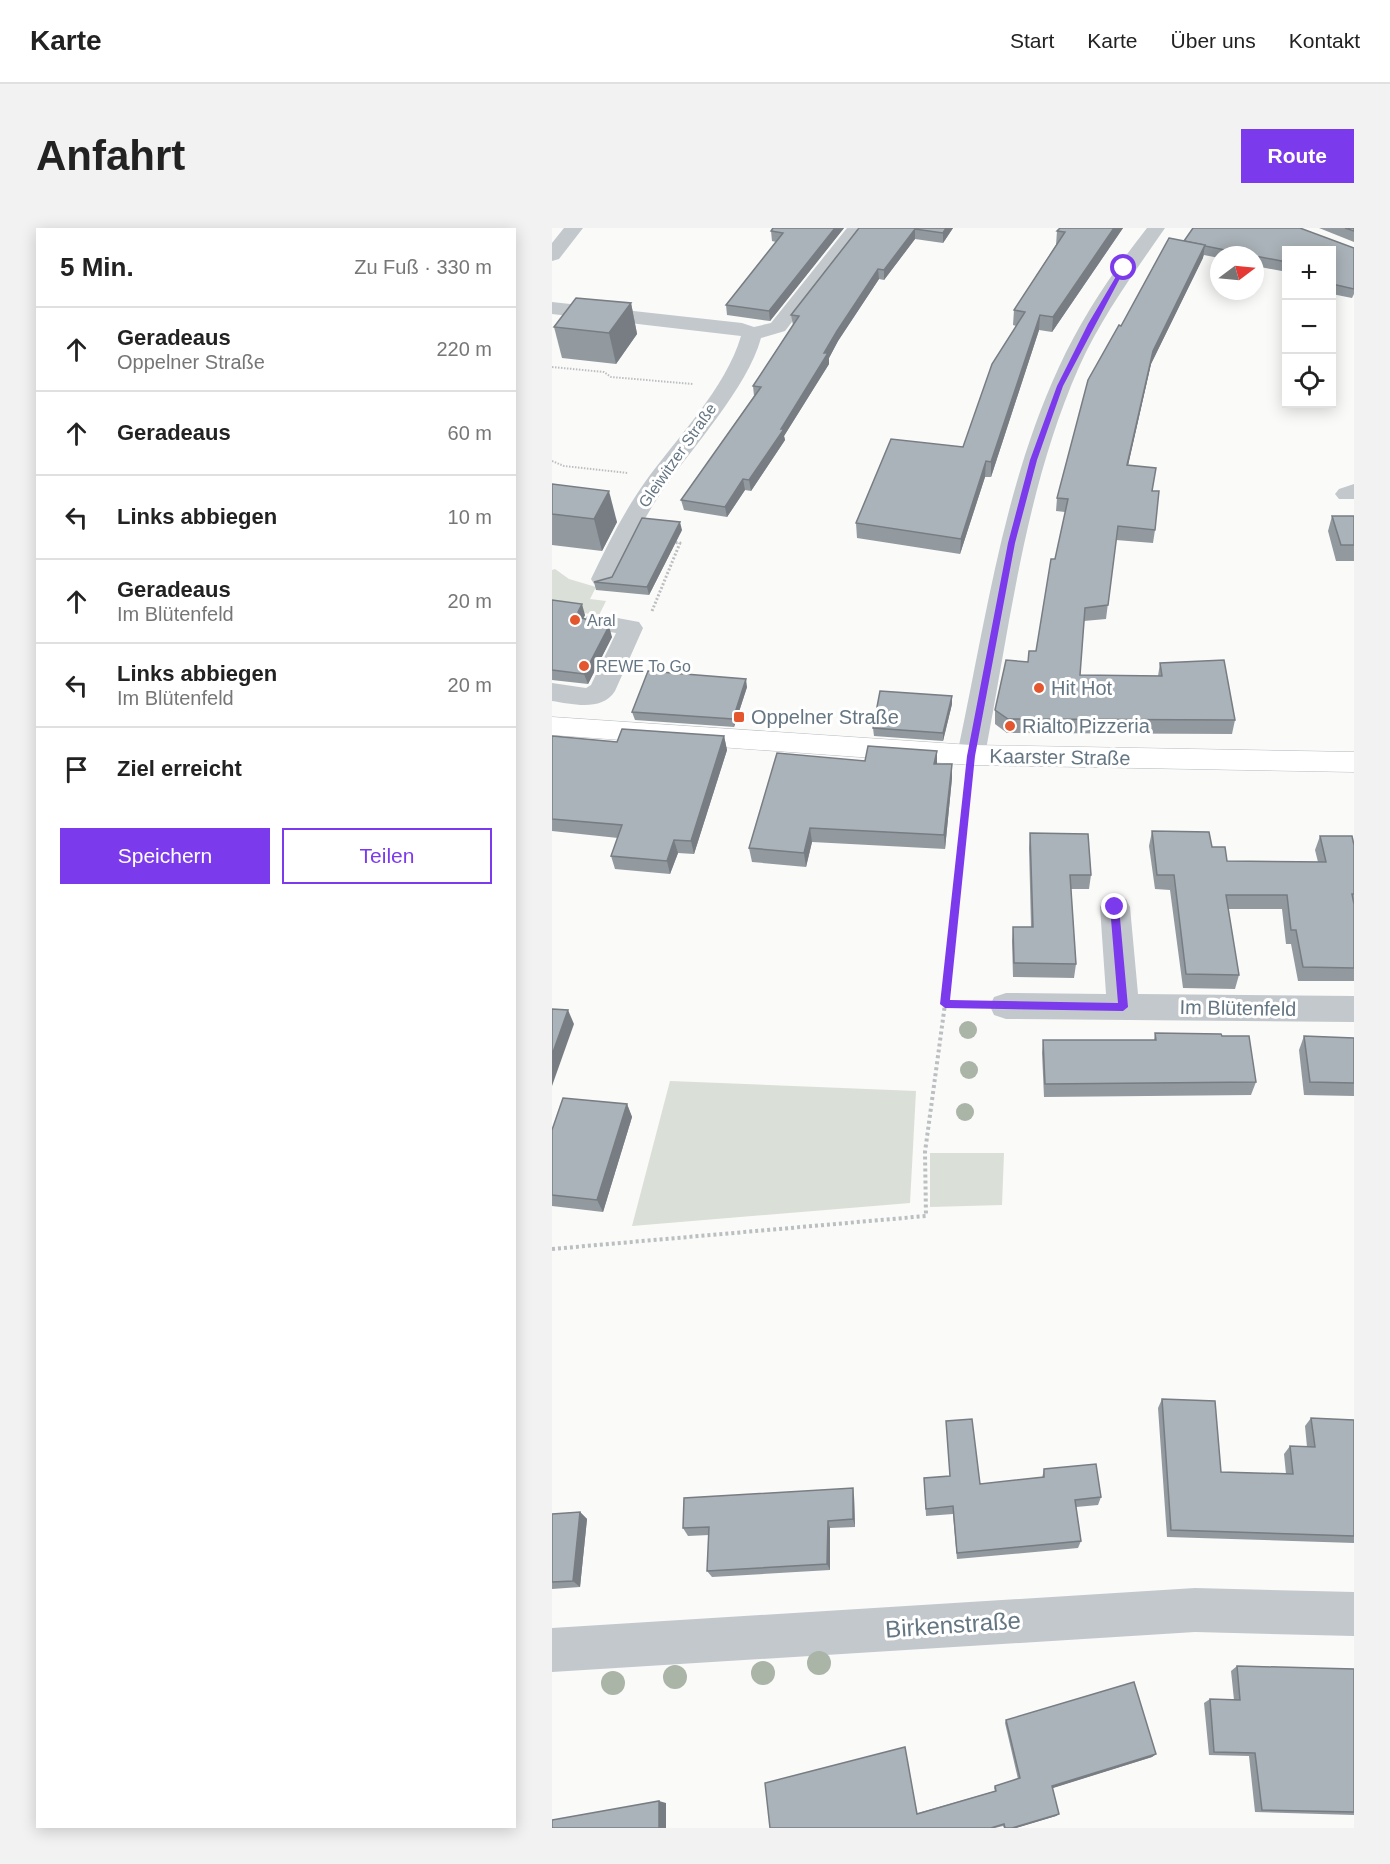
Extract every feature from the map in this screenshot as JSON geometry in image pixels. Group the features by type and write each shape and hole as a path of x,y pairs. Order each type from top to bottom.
{"main road":[{"name":"Kaarster Straße","path":"552,726 971,756 1354,762"}],"street":[{"path":"552,255 573,228"},
{"path":"552,308 742,329 752,334 778,327 856,228"},
{"path":"971,756 1011,543 1034,460 1060,386 1091,324 1124,268 1156,228"},
{"name":"Gleiwitzer Straße","path":"603,579 642,504 725,387 752,344 752,334"},
{"path":"552,692 588,697 602,691 630,628 596,622"},
{"path":"1115,907 1123,1007"},
{"name":"Im Blütenfeld","path":"1006,1006 1354,1010"},
{"name":"Birkenstraße","path":"552,1650 1195,1610 1354,1614"}],"path":[{"path":"552,367 604,372 611,377 725,387"},
{"path":"552,461 564,466 659,477"},
{"path":"552,1249 926,1216 925,1152 945,1004 971,756"},
{"path":"945,1004 1006,1006"}],"shaded area":[{"path":"555,569 569,579 596,587 590,599 606,601 599,615 552,609 552,570"},
{"path":"670,1081 916,1091 910,1203 632,1226"},
{"path":"930,1153 1004,1153 1002,1205 930,1207"}],"building":[{"path":"773,228 835,228 769,311 726,305 783,233 771,231"},
{"path":"859,228 946,228 943,233 915,229 884,270 878,269 824,353 828,353 781,429 784,429 749,480 743,479 725,507 681,500 761,387 753,386 799,316 791,315"},
{"path":"1060,228 1114,228 1053,317 1040,315 991,462 986,461 961,539 856,523 891,439 963,447 992,364 1025,312 1014,310 1065,232 1057,231"},
{"path":"1193,228 1300,228 1354,248 1354,289 1336,285 1336,246 1282,246 1282,261 1264,258 1264,246 1210,247 1184,241"},
{"path":"1169,238 1205,245 1153,351 1127,465 1156,468 1152,491 1159,491 1155,530 1118,526 1108,605 1085,608 1080,675 1162,676 1160,663 1224,660 1235,720 1008,719 995,710 1006,660 1028,662 1029,651 1036,651 1051,559 1055,559 1068,499 1057,498 1088,380 1119,325 1121,326"},
{"path":"576,298 631,303 609,333 554,327"},
{"path":"552,484 609,491 594,519 552,514"},
{"path":"1332,516 1354,516 1354,545 1341,545"},
{"path":"642,518 680,522 647,587 594,582 612,577"},
{"name":"Aral","path":"552,600 582,604 578,612 582,618 609,626 584,674 552,670"},
{"path":"648,671 746,679 733,719 632,712"},
{"path":"880,691 952,696 943,733 873,728"},
{"path":"622,729 724,736 691,841 674,840 667,861 611,856 622,825 552,819 552,736 617,742"},
{"path":"868,746 937,751 934,764 952,764 944,835 810,828 804,853 749,848 777,753 865,761"},
{"path":"1152,831 1209,832 1212,847 1225,847 1227,861 1326,862 1320,836 1352,836 1354,845 1354,894 1352,894 1354,968 1303,967 1296,930 1291,930 1287,895 1226,895 1239,975 1186,974 1174,875 1157,875"},
{"path":"1030,833 1088,834 1091,875 1070,875 1076,964 1014,963 1013,927 1033,927"},
{"path":"552,1009 568,1010 552,1055"},
{"path":"1155,1033 1249,1036 1256,1082 1045,1084 1043,1040 1156,1040"},
{"path":"1304,1036 1354,1038 1354,1083 1310,1082"},
{"path":"563,1098 627,1104 597,1200 552,1195 552,1130"},
{"path":"1162,1399 1215,1401 1221,1472 1293,1474 1290,1446 1315,1447 1311,1418 1354,1420 1354,1536 1171,1530"},
{"path":"972,1419 980,1484 1044,1477 1044,1469 1096,1464 1101,1497 1075,1500 1081,1541 957,1553 953,1506 926,1509 924,1478 950,1476 946,1421"},
{"path":"853,1488 853,1519 828,1521 827,1564 707,1571 709,1527 683,1528 684,1498"},
{"path":"580,1512 573,1581 552,1582 552,1514"},
{"path":"1237,1666 1354,1669 1354,1812 1262,1810 1255,1753 1214,1752 1210,1699 1240,1700"},
{"path":"1134,1682 1156,1754 1052,1786 1059,1814 1012,1828 1005,1828 1004,1824 991,1828 770,1828 765,1783 905,1747 917,1814 996,1791 995,1786 1020,1778 1006,1720"},
{"path":"659,1801 659,1828 552,1828 552,1820"}],"place":[{"name":"Aral","path":"575,620"},
{"name":"REWE To Go","path":"584,666"},
{"name":"Hit Hot","path":"1039,688"},
{"name":"Oppelner Straße","path":"739,717"},
{"name":"Rialto Pizzeria","path":"1010,726"}],"route":[{"path":"1115,907 1123,1007 945,1004 971,756 1011,543 1034,460 1060,386 1091,324 1124,268"}]}
